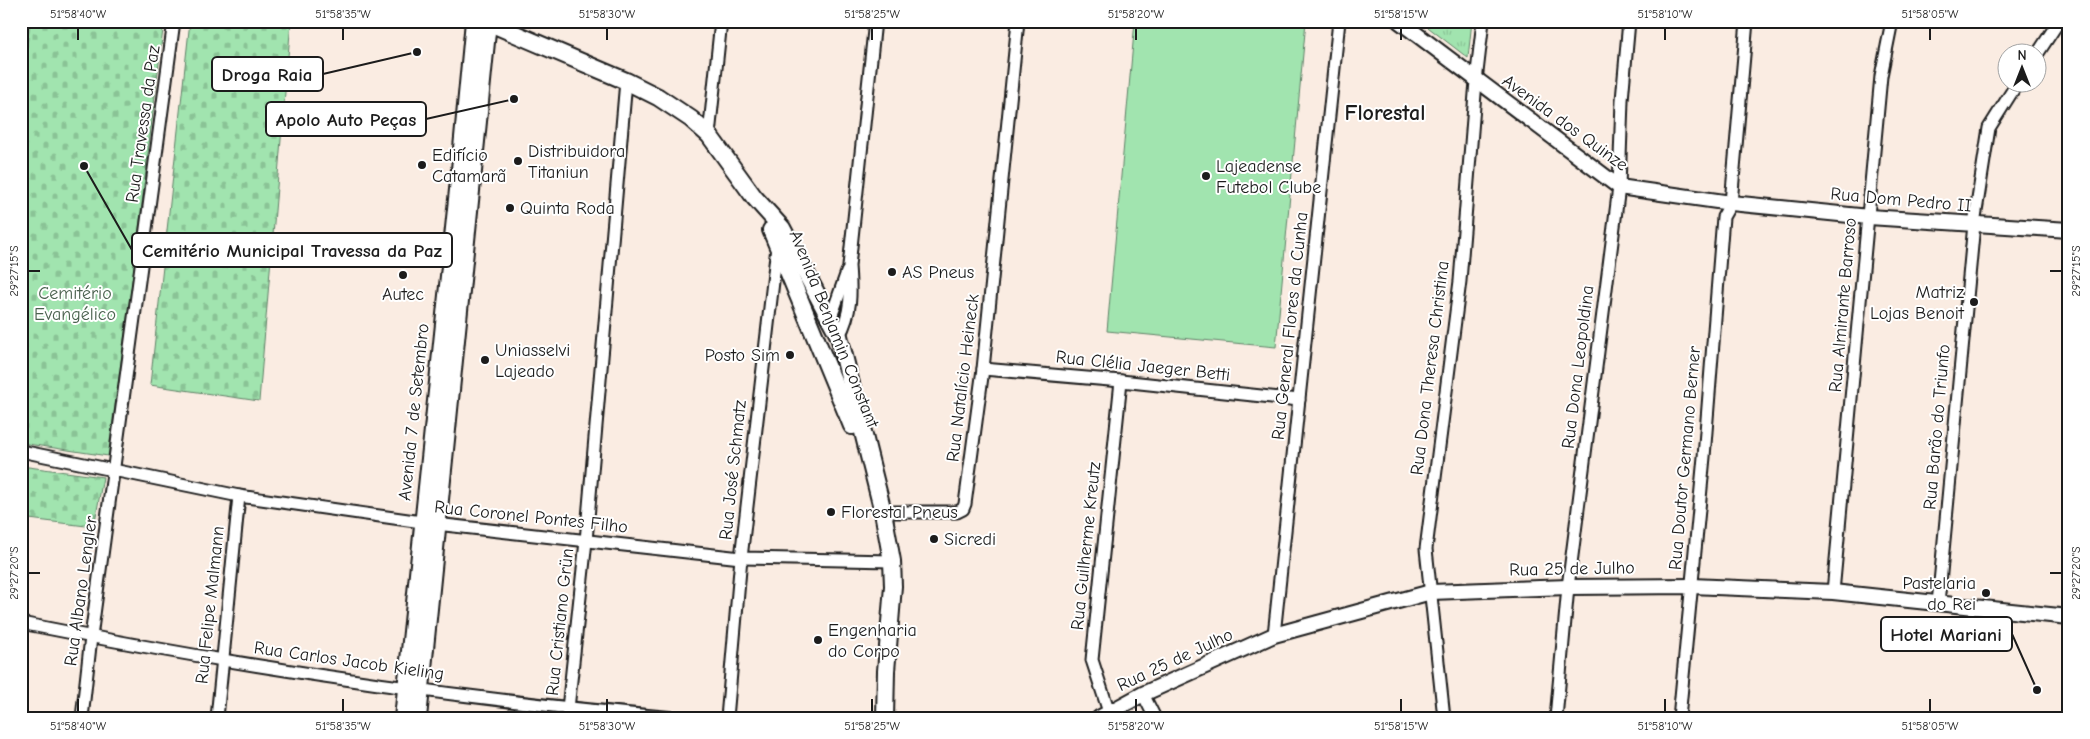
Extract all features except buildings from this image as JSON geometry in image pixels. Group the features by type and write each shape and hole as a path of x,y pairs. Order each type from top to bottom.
{"main road":[{"name":"Avenida Benjamin Constant","path":"482,22 626,81 658,97 691,119 709,135 754,197 780,235 830,320 839,336 883,512 892,561 894,586 886,671 886,718"},
{"name":"Avenida 7 de Setembro","path":"418,718 414,688 429,524 482,22"},
{"name":"Avenida Benjamin Constant","path":"780,235 817,338 873,477"},
{"path":"830,320 816,328 817,338 829,344 839,336"},
{"name":"Avenida 7 de Setembro","path":"403,718 414,688"}],"street":[{"name":"Rua Travessa da Paz","path":"115,470 174,21"},
{"path":"709,135 721,21"},
{"path":"839,336 847,321 849,311 851,287 849,266 875,21"},
{"name":"Rua Natalício Heineck","path":"883,512 957,512 963,509 965,504 983,369 1018,21"},
{"name":"Rua General Flores da Cunha","path":"1274,634 1339,21"},
{"name":"Avenida dos Quinze","path":"1399,21 1476,81 1619,187 1731,203"},
{"name":"Rua Dona Theresa Christina","path":"1444,718 1426,550 1460,281 1476,81 1483,21"},
{"name":"Rua Dona Leopoldina","path":"1556,718 1568,587 1619,187 1622,100 1629,21"},
{"name":"Rua Doutor Germano Berner","path":"1678,718 1692,586 1723,217 1731,203 1747,21"},
{"name":"Rua Almirante Barroso","path":"1833,592 1881,76 1892,21"},
{"path":"2046,42 2060,21"},
{"name":"Rua Cristiano Grün","path":"568,713 586,541 626,81"},
{"name":"Rua Barão do Triunfo","path":"1938,604 1974,224 1989,128 2012,92"},
{"name":"Rua Dom Pedro II","path":"1731,203 1869,217 2069,230"},
{"name":"Rua José Schmatz","path":"726,718 741,558 780,235"},
{"path":"830,320 849,266"},
{"name":"Rua Clélia Jaeger Betti","path":"983,369 1300,400"},
{"name":"Rua Guilherme Kreutz","path":"1104,715 1092,660 1121,381"},
{"name":"Rua Coronel Pontes Filho","path":"21,451 239,496 429,524 741,558 892,561"},
{"name":"Rua Albano Lengler","path":"82,718 91,637 115,470"},
{"name":"Rua Felipe Malmann","path":"217,718 239,496"},
{"name":"Rua 25 de Julho","path":"1104,715 1143,694 1274,634 1431,592 1568,587 1692,586 1833,592 2069,617"},
{"name":"Rua Carlos Jacob Kieling","path":"21,623 223,661 414,688 568,713 675,718"},
{"path":"1143,694 1155,718"}],"green space":[{"name":"Cemitério Evangélico","path":"30,21 164,21 136,253 108,456 21,443 21,93"},
{"path":"190,21 291,21 259,401 150,385"},
{"name":"Lajeadense Futebol Clube","path":"1135,21 1306,21 1276,347 1107,331"},
{"path":"1420,21 1472,21 1468,58"},
{"path":"21,466 103,477 94,527 21,518"}],"place":[{"name":"Droga Raia","path":"417,52"},
{"name":"Apolo Auto Peças","path":"514,99"},
{"name":"Distribuidora Titaniun","path":"518,161"},
{"name":"Edifício Catamarã","path":"422,165"},
{"name":"Cemitério Municipal Travessa da Paz","path":"84,166"},
{"name":"Lajeadense Futebol Clube","path":"1206,176"},
{"name":"Quinta Roda","path":"510,208"},
{"name":"AS Pneus","path":"892,272"},
{"name":"Autec","path":"403,275"},
{"name":"Matriz Lojas Benoit","path":"1974,302"},
{"name":"Posto Sim","path":"790,355"},
{"name":"Uniasselvi Lajeado","path":"485,360"},
{"name":"Florestal Pneus","path":"831,512"},
{"name":"Sicredi","path":"934,539"},
{"name":"Pastelaria do Rei","path":"1986,593"},
{"name":"Engenharia do Corpo","path":"818,640"},
{"name":"Hotel Mariani","path":"2037,690"}],"district":[{"name":"Florestal","path":"1385,113"}]}
